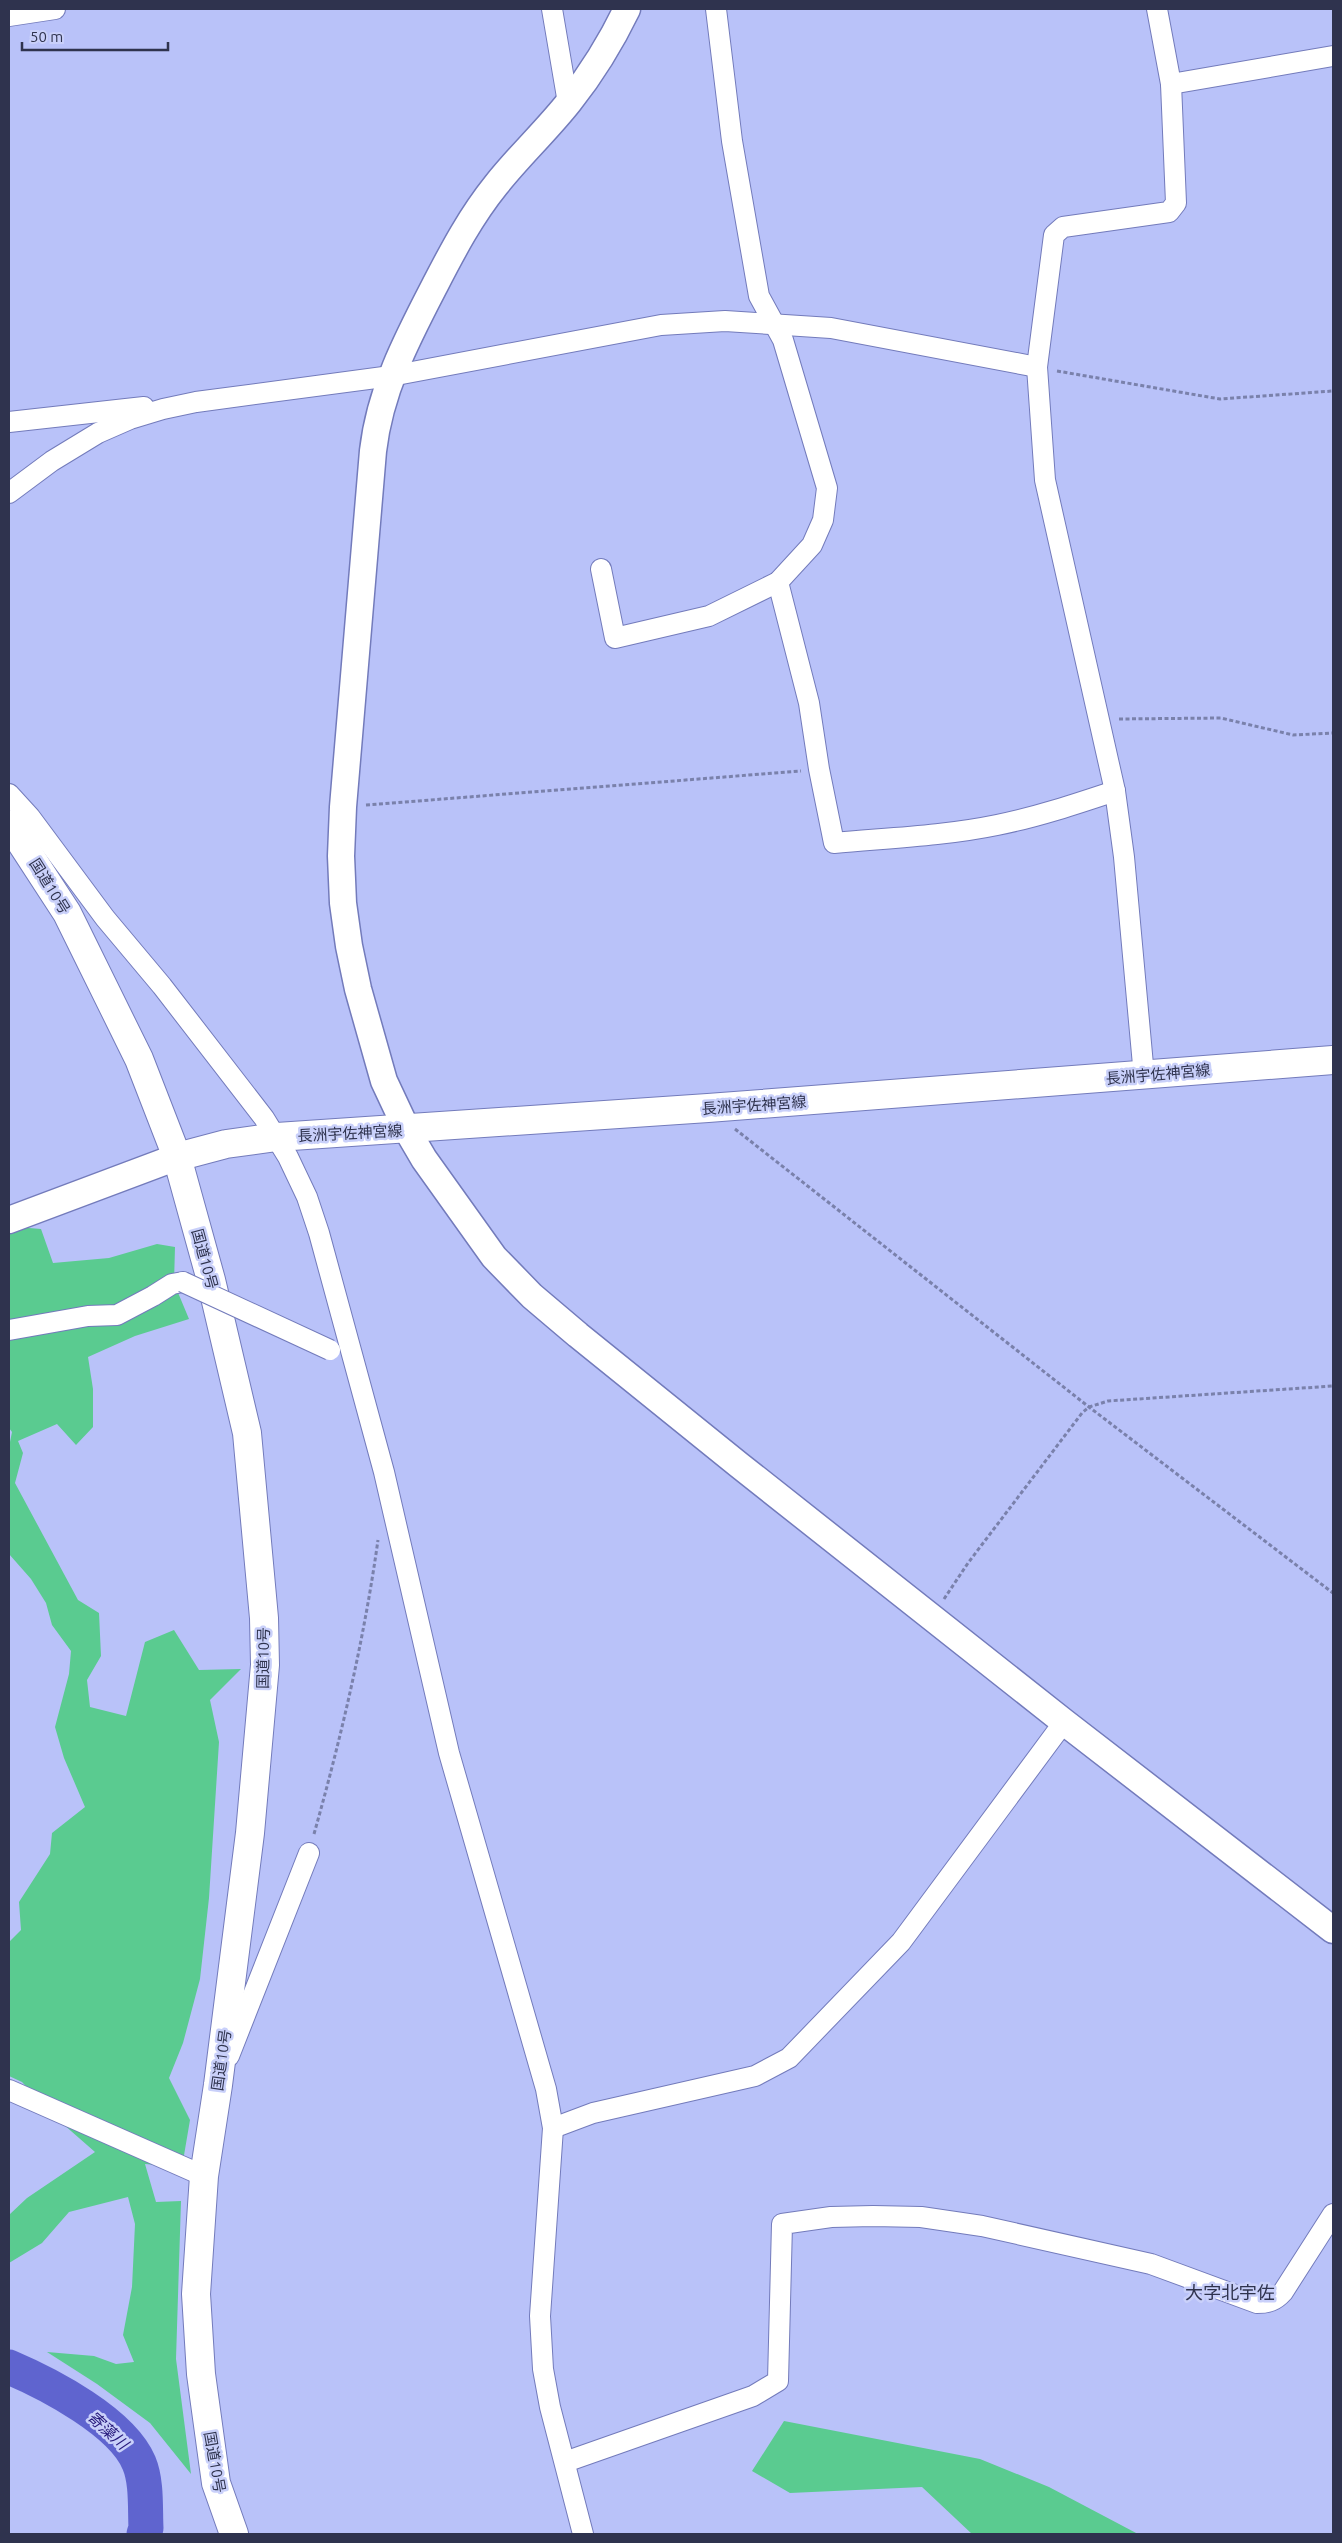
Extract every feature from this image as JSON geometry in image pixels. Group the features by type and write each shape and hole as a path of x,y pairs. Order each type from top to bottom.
{"main road":[{"name":"国道10号","path":"9,824 48,880 90,956 139,1059 177,1158 211,1280 247,1433 264,1618 265,1666 250,1833 218,2084 204,2176 196,2294 201,2374 216,2483 234,2534"},
{"name":"長洲宇佐神宮線","path":"177,1158 226,1144 277,1137 407,1130 1144,1076 1333,1060"}],"street":[{"path":"9,16 54,9"},
{"path":"552,9 568,103"},
{"path":"627,9 600,58 568,103 497,184 466,225 390,376 378,416 374,442 343,807 342,875 349,946 384,1081 407,1130 424,1160 464,1218 494,1257 532,1296 739,1465 933,1616 1064,1722 1333,1930"},
{"path":"601,569 615,638 709,616 778,582 812,545 823,520 827,488 783,340 759,296 732,141 716,9"},
{"path":"1144,1076 1124,857 1115,791 1045,480 1037,367 1054,235 1057,230 1063,227 1169,212 1176,203 1171,84 1157,9"},
{"path":"1171,84 1333,56"},
{"path":"9,422 196,402 390,376 661,326 725,321 831,328 1037,367"},
{"path":"9,493 76,446 114,425 163,409 196,402"},
{"path":"778,582 809,703 819,769 834,843 998,825 1066,807 1115,791"},
{"path":"9,794 30,817 105,918 162,986 277,1137 303,1188 320,1233 393,1507 449,1753 546,2089 553,2128 540,2316 543,2369 583,2534"},
{"path":"9,1220 177,1158"},
{"path":"9,1330 88,1316 117,1315 172,1284 183,1282 354,1363"},
{"path":"553,2128 593,2113 755,2076 789,2058 901,1942 1064,1722"},
{"path":"218,2084 308,1853"},
{"path":"9,2090 204,2176"},
{"path":"565,2462 752,2396 778,2381 782,2224 831,2217 873,2216 921,2217 982,2226 1151,2264 1257,2303 1266,2303 1277,2299 1283,2292 1333,2214"}],"path":[{"path":"1037,367 1220,399 1333,391"},
{"path":"1100,720 1221,718 1293,735 1333,733"},
{"path":"343,807 819,769"},
{"path":"708,1108 1089,1408 1333,1593"},
{"path":"933,1616 968,1563 1082,1413 1089,1408 1108,1401 1333,1386"},
{"path":"308,1853 329,1782 368,1611 379,1535"}],"green space":[{"path":"17,1227 41,1229 53,1263 109,1258 157,1244 175,1247 174,1283 189,1319 135,1336 88,1357 93,1389 93,1427 76,1445 57,1424 18,1441 23,1453 15,1483 78,1600 99,1613 101,1656 87,1680 90,1707 126,1716 145,1642 174,1630 199,1670 241,1669 210,1700 219,1742 209,1898 200,1979 183,2043 169,2078 190,2120 182,2167 145,2164 156,2202 181,2201 176,2359 191,2474 150,2423 97,2384 47,2352 94,2356 116,2364 134,2362 123,2335 132,2287 135,2224 128,2197 69,2212 42,2243 9,2263 9,2215 27,2198 95,2152 55,2117 22,2082 9,2076 9,1942 21,1930 19,1902 50,1854 52,1833 85,1807 64,1758 55,1727 69,1674 71,1651 52,1625 46,1603 31,1579 9,1554 9,1447 12,1432 9,1428 9,1232"},
{"path":"784,2421 980,2459 1049,2487 1138,2534 972,2534 922,2487 790,2493 752,2471"}],"waterway":[{"name":"寄藻川","path":"9,2367 44,2383 83,2406 117,2433 130,2448 142,2470 145,2495 146,2528 144,2534"}],"district":[{"name":"大字北宇佐","path":"1230,2292"}]}
